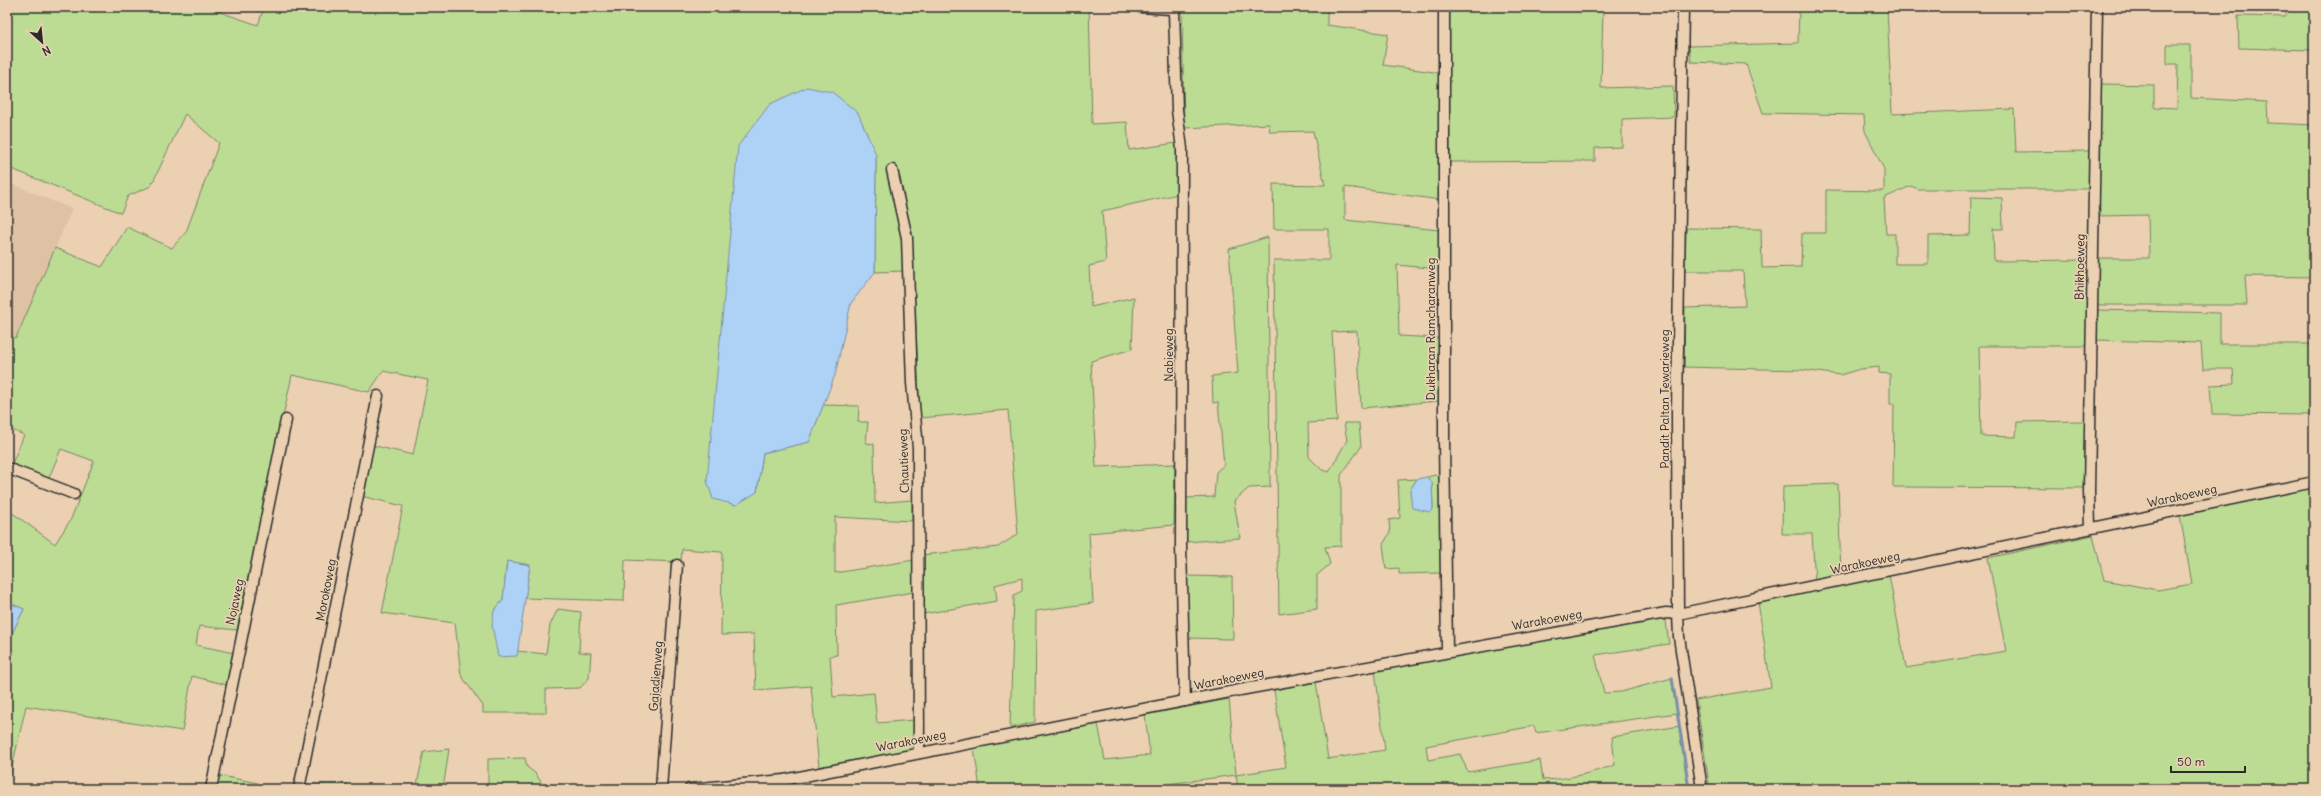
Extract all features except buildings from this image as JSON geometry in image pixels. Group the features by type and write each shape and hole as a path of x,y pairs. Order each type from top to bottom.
{"street":[{"name":"Nabieweg","path":"1141,7 1172,9 1177,110 1182,150 1181,546 1185,701"},
{"name":"Dukharan Ramcharanweg","path":"1444,7 1444,418 1446,651"},
{"name":"Pandit Paltan Tewarieweg","path":"1683,7 1677,412 1678,614 1679,637 1702,789"},
{"name":"Bhikhoeweg","path":"2090,528 2089,491 2097,7"},
{"name":"Chautieweg","path":"892,170 907,238 912,383 918,448 919,753"},
{"name":"Morokoweg","path":"299,789 378,396"},
{"name":"Nojaweg","path":"211,789 286,420"},
{"path":"7,468 74,494"},
{"name":"Warakoeweg","path":"690,789 784,785 919,753 1446,651 1666,612 1678,614 2314,482"},
{"name":"Gajadienweg","path":"661,789 677,565"}],"shaded area":[{"path":"7,182 72,209 16,339 7,335"}],"green space":[{"path":"7,7 205,7 258,25 264,7 1089,7 1092,124 1127,122 1129,150 1176,143 1178,194 1102,211 1106,262 1089,266 1091,307 1134,297 1132,349 1091,361 1096,467 1175,464 1174,525 1089,533 1093,603 1036,611 1035,722 1010,728 1014,595 1022,591 1022,578 995,585 997,601 923,614 922,555 998,547 1018,534 1008,410 920,418 912,237 894,167 904,239 904,271 875,272 876,155 807,87 757,492 763,453 809,442 823,405 859,406 858,422 868,422 866,443 874,444 875,503 912,500 912,521 835,517 835,573 914,560 914,592 836,605 837,655 830,656 833,697 874,693 877,723 914,720 915,749 819,767 811,686 756,690 754,634 721,635 722,552 682,549 681,562 625,560 624,601 525,598 530,565 507,561 503,600 494,611 516,656 517,651 546,654 550,625 558,609 581,612 579,652 591,653 589,678 580,688 546,689 546,713 483,713 483,706 461,675 455,623 382,613 403,506 361,496 371,445 413,455 428,380 383,371 369,392 292,375 237,630 199,626 196,645 234,653 227,685 192,676 182,731 26,706 7,789 7,643 24,609 7,602 7,509 55,544 71,519 94,461 61,449 48,480 11,466 24,435 7,428 7,335 16,338 55,248 102,267 127,227 172,248 186,232 219,143 185,114 151,186 128,196 121,213 7,167"},
{"path":"1182,7 1327,7 1327,25 1388,34 1383,65 1441,73 1441,200 1345,187 1345,220 1439,230 1439,269 1397,265 1399,336 1439,338 1439,401 1361,408 1357,331 1332,332 1337,421 1308,423 1309,457 1322,470 1329,472 1347,440 1344,423 1359,423 1361,447 1341,475 1341,546 1325,547 1330,564 1317,575 1317,609 1279,614 1274,260 1329,260 1329,229 1274,229 1273,184 1325,185 1313,131 1270,132 1269,124 1184,128"},
{"path":"1448,7 1603,7 1601,88 1673,86 1674,117 1622,119 1622,147 1595,148 1595,161 1450,162"},
{"path":"1799,7 1887,7 1892,114 2014,109 2016,152 2091,151 2091,189 1918,189 1911,186 1884,198 1886,234 1895,234 1895,264 1928,264 1928,236 1970,235 1971,197 2002,198 2003,229 1993,229 1994,261 2090,260 2088,346 1979,346 1981,436 2016,437 2017,422 2085,421 2086,488 1893,487 1894,404 1890,404 1890,374 1879,373 1879,367 1860,369 1840,375 1803,370 1684,367 1685,308 1745,306 1743,271 1685,271 1686,228 1761,229 1762,268 1801,267 1802,233 1826,233 1826,190 1884,191 1884,169 1865,131 1864,115 1763,113 1746,64 1691,62 1689,46 1798,43"},
{"path":"2286,7 2314,7 2314,101 2313,50 2239,48 2238,16 2286,17"},
{"path":"2167,45 2191,45 2191,98 2267,102 2268,123 2314,125 2314,277 2245,276 2247,305 2096,305 2097,258 2149,258 2148,215 2099,216 2101,84 2154,85 2154,107 2177,108 2178,64 2167,64"},
{"path":"1268,237 1270,487 1249,488 1234,501 1240,538 1186,542 1186,498 1214,497 1216,472 1224,465 1218,402 1213,403 1212,376 1238,373 1229,249"},
{"path":"2097,310 2220,313 2220,344 2314,344 2314,415 2212,414 2210,385 2234,384 2233,369 2203,369 2201,343 2097,340"},
{"path":"1440,474 1441,573 1399,574 1399,568 1386,569 1383,544 1390,533 1389,520 1400,518 1398,480 1417,479 1410,490 1433,509 1432,483 1427,477"},
{"path":"1838,484 1841,576 1815,582 1812,534 1782,534 1783,486"},
{"path":"2314,487 2314,789 1710,789 1696,700 1771,687 1758,602 1889,575 1906,668 2006,651 1988,558 2093,535 2104,580 2158,590 2192,584 2180,515"},
{"path":"1186,576 1232,577 1233,639 1187,638"},
{"path":"1658,618 1666,621 1669,644 1595,655 1604,693 1621,692 1672,678 1677,713 1536,733 1534,726 1426,746 1428,760 1460,754 1468,772 1540,760 1543,780 1580,775 1615,765 1612,737 1680,726 1689,789 1238,789 1236,775 1286,767 1274,690 1316,682 1328,759 1385,750 1375,670"},
{"path":"1229,699 1236,775 1129,789 980,789 974,747 1098,724 1105,760 1150,755 1145,715"},
{"path":"449,749 443,789 416,789 424,752"},
{"path":"525,758 527,767 536,774 545,789 488,789 488,759"},
{"path":"216,775 258,783 256,789 214,789"},
{"path":"305,784 347,784 346,789 304,789"}],"water":[{"path":"807,87 832,92 858,113 876,155 875,272 851,303 835,375 809,442 763,453 757,492 736,505 713,499 707,481 738,146 770,104"},
{"path":"1427,477 1432,483 1433,509 1430,512 1412,508 1410,490 1417,479"},
{"path":"507,561 530,565 517,656 498,657 492,625 494,611 503,600"},
{"path":"7,602 24,609 7,643"}],"waterway":[{"path":"1672,678 1689,789"}]}
